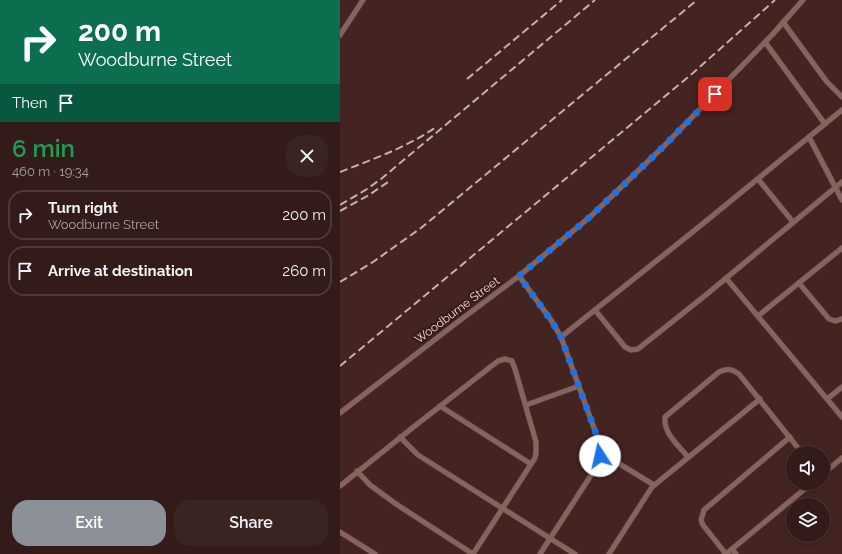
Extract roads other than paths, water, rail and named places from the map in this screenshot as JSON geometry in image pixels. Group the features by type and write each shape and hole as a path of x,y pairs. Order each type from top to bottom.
{"street":[{"path":"340,35 363,0"},
{"name":"Woodburne Street","path":"340,413 519,276 591,216 664,146 765,42 803,0"},
{"path":"783,22 828,82 842,97"},
{"path":"765,42 825,124"},
{"path":"561,337 842,110"},
{"path":"809,137 842,200"},
{"path":"758,179 793,222"},
{"path":"595,310 628,350 634,350 642,346 842,182"},
{"path":"758,316 842,248"},
{"path":"519,276 551,320 561,337 598,439 600,452 600,461 540,554"},
{"path":"726,278 842,417"},
{"path":"799,283 829,319 835,321 842,320"},
{"path":"340,486 357,471 498,361 505,359 512,361 537,447 535,458 473,554 396,504 370,485 357,471"},
{"path":"688,457 668,433 664,425 665,417 719,372 731,369 739,374 797,446"},
{"path":"526,406 579,386"},
{"path":"827,399 842,387"},
{"path":"608,554 654,485 760,399"},
{"path":"440,406 531,464"},
{"path":"400,437 418,455 575,554"},
{"path":"790,437 704,510 701,520 703,525 726,554 804,490"},
{"path":"600,452 654,485"},
{"path":"830,468 842,458"},
{"path":"340,532 375,554"},
{"path":"732,549 736,554"}],"railway":[{"path":"467,79 562,0"},
{"path":"340,205 381,179 595,0"},
{"path":"340,282 373,262 421,228 697,0"},
{"path":"340,366 693,73 775,0"},
{"path":"340,172 401,147 436,127"},
{"path":"340,211 369,195 388,182"}]}
